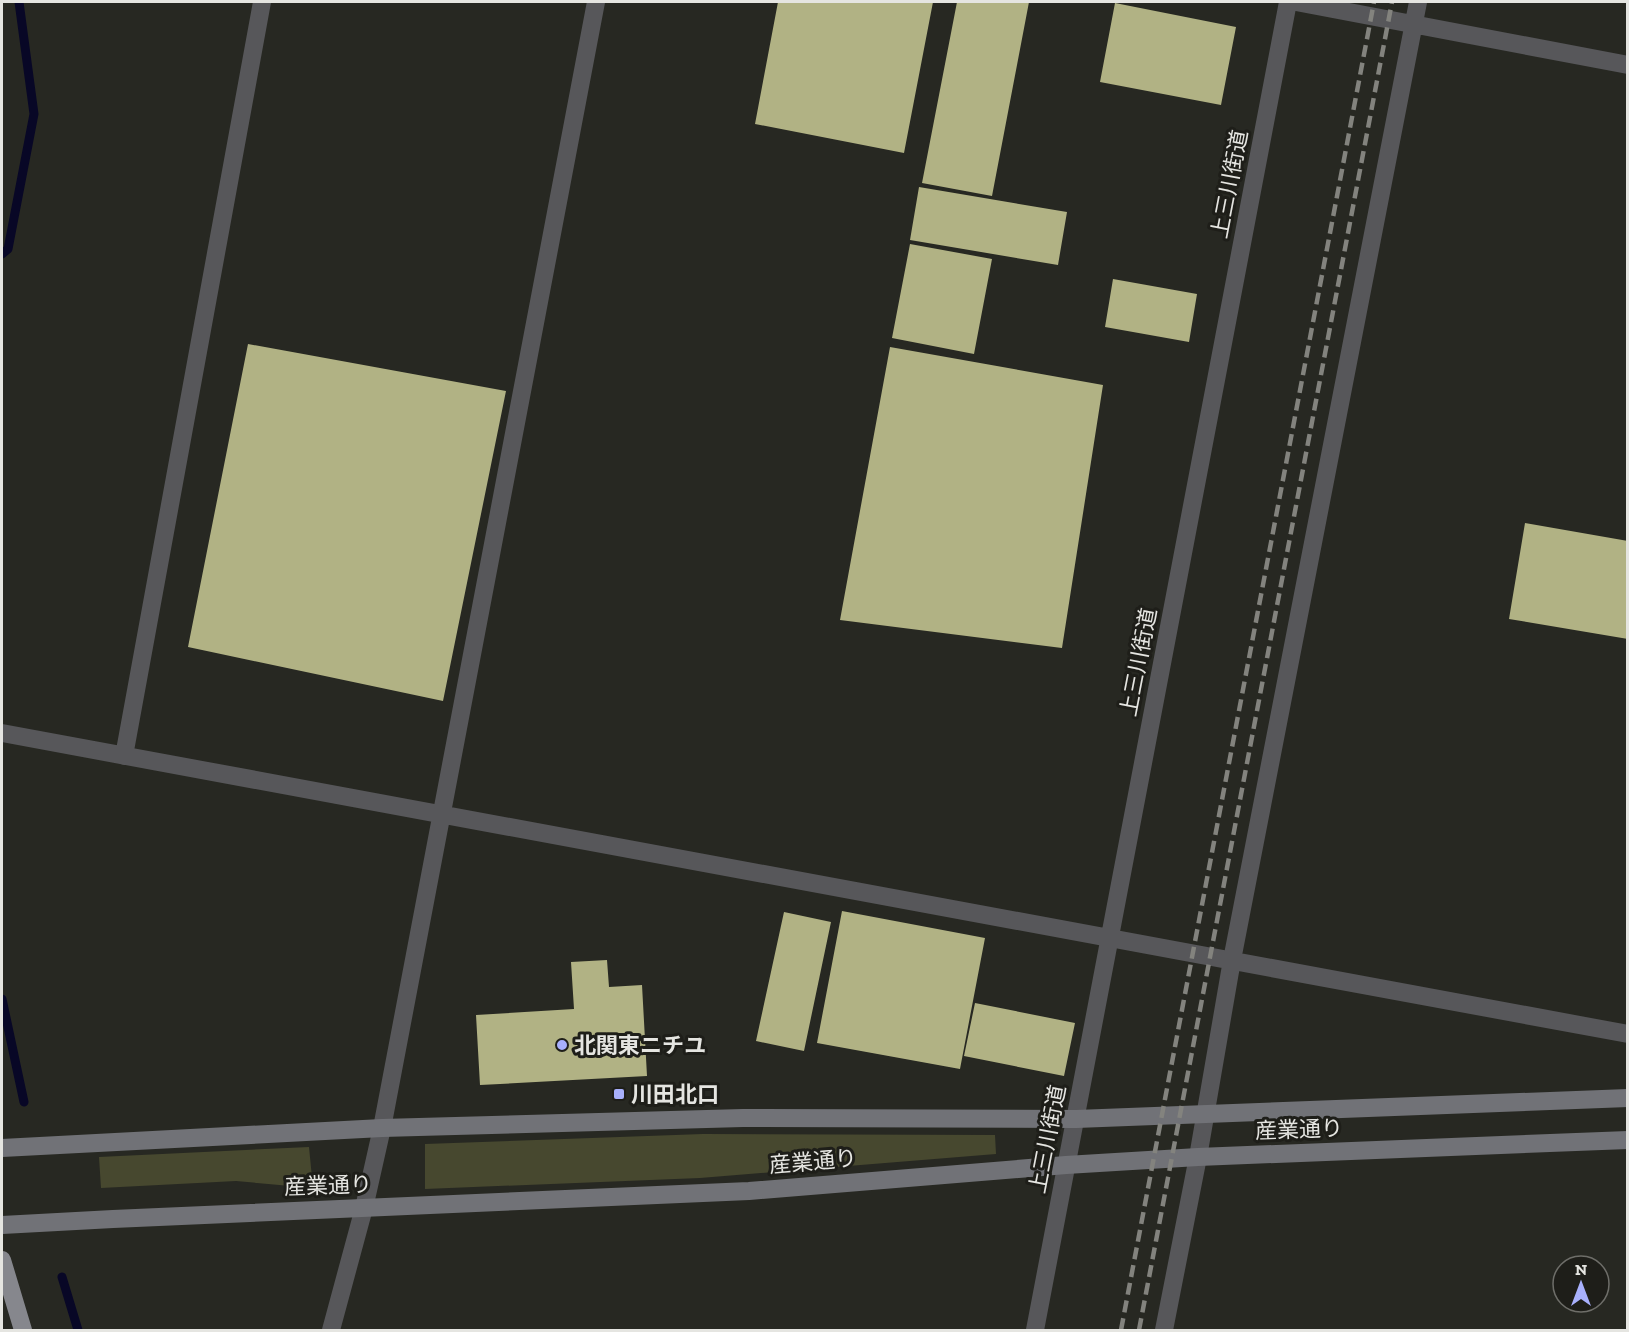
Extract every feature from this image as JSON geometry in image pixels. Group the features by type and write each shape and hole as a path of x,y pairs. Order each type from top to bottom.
{"main road":[{"path":"2,1260 22,1330"}],"street":[{"path":"124,756 262,2"},
{"path":"331,1330 364,1208 382,1128 597,2"},
{"name":"上三川街道","path":"1035,1330 1288,2"},
{"path":"1296,2 1628,65"},
{"path":"1164,1330 1198,1157 1232,960 1418,2"},
{"path":"2,733 1628,1034"},
{"name":"産業通り","path":"2,1148 382,1128 743,1118 1076,1119 1628,1098"},
{"name":"産業通り","path":"2,1225 749,1191 1066,1165 1198,1157 1628,1140"}],"green space":[{"path":"703,1134 995,1135 996,1154 700,1178 425,1189 425,1144"},
{"path":"309,1147 313,1188 236,1181 101,1188 99,1157"}],"building":[{"path":"778,2 933,2 904,153 755,124"},
{"path":"957,2 1029,2 992,196 922,183"},
{"path":"1115,3 1236,27 1221,105 1100,82"},
{"path":"919,187 1067,212 1058,265 910,240"},
{"path":"910,244 992,259 974,354 892,338"},
{"path":"1113,279 1197,294 1189,342 1105,327"},
{"path":"248,344 506,391 443,701 188,647"},
{"path":"890,347 1103,385 1062,648 840,620"},
{"path":"1525,523 1628,541 1628,639 1509,619"},
{"path":"842,911 985,938 960,1069 817,1043"},
{"path":"784,912 831,922 804,1051 756,1041"},
{"name":"北関東ニチユ","path":"607,960 609,987 642,985 647,1076 480,1085 476,1015 574,1009 571,962"},
{"path":"975,1003 1075,1023 1064,1076 964,1056"}],"waterway":[{"path":"2,254 8,249 34,114 19,2"},
{"path":"2,999 24,1102"},
{"path":"62,1277 78,1330"}],"railway":[{"path":"1121,1330 1374,2"},
{"path":"1139,1330 1392,2"}],"place":[{"name":"北関東ニチユ","path":"562,1045"},
{"name":"川田北口","path":"619,1094"}]}
